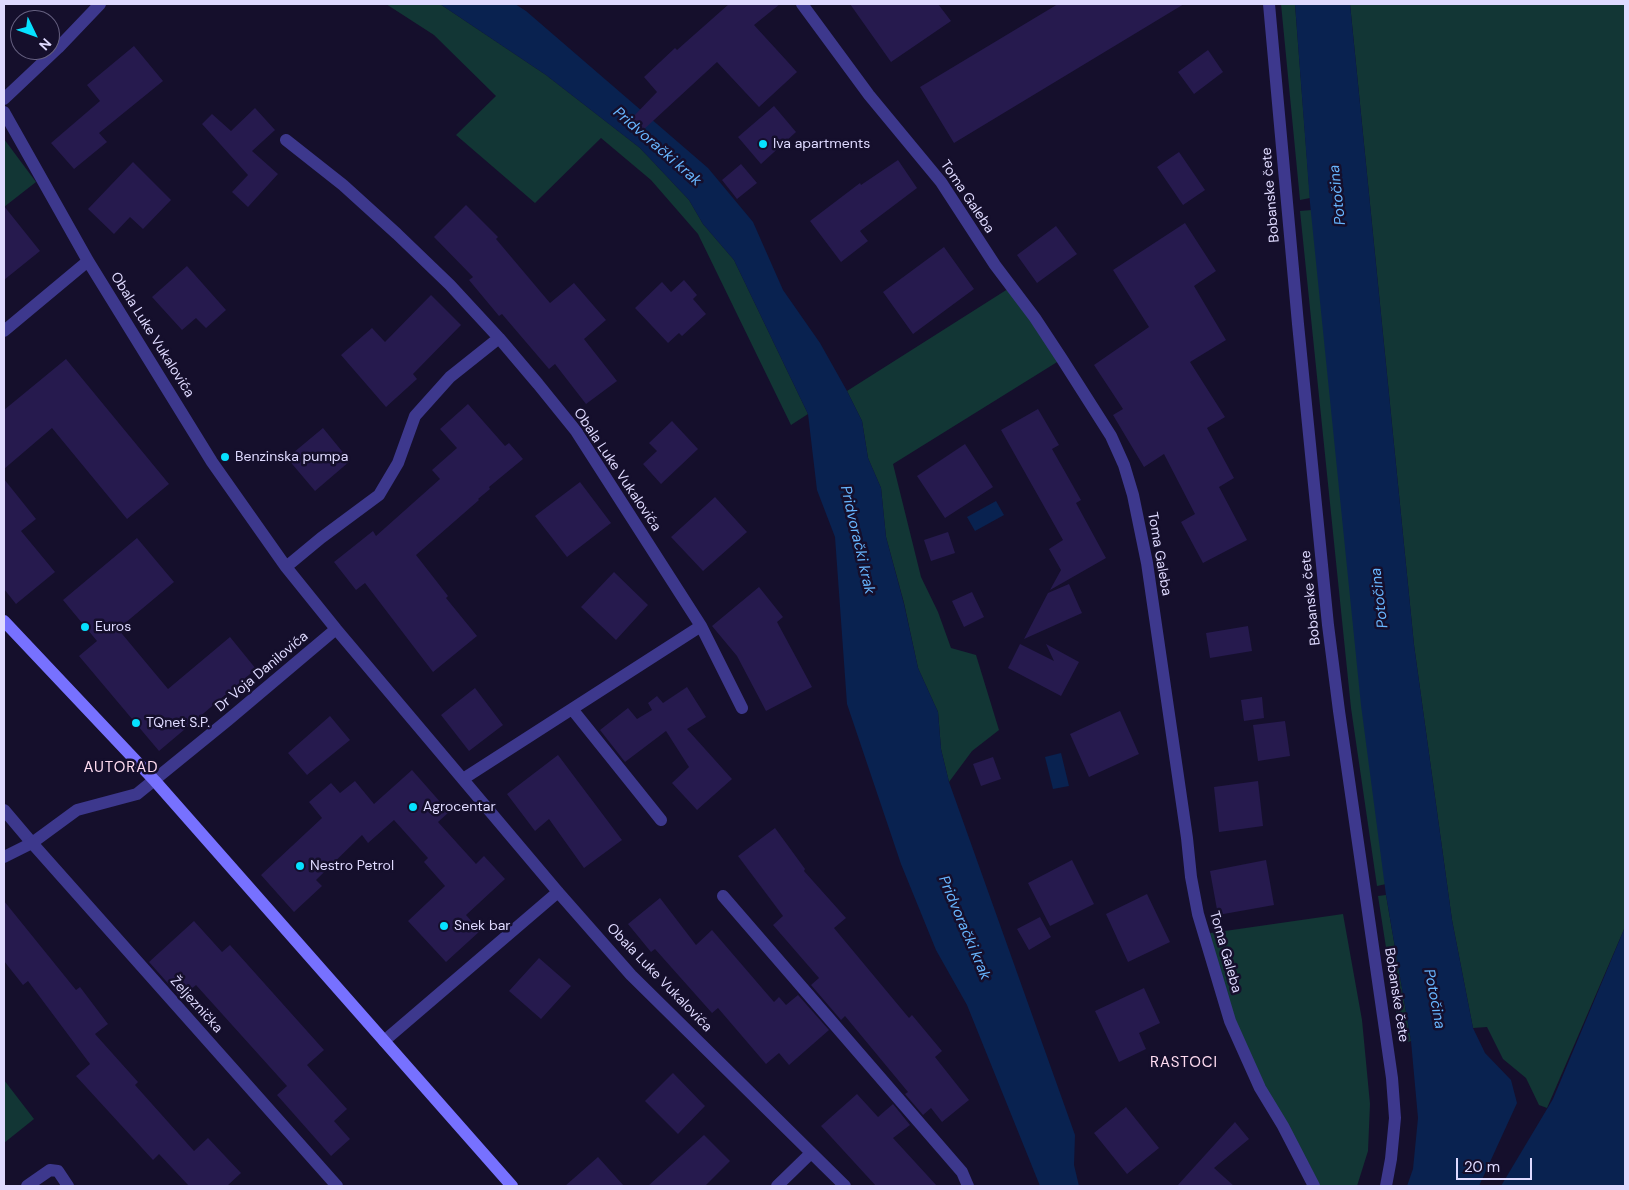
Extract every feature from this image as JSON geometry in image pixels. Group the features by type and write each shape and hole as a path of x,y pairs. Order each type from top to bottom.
{"street":[{"path":"4,99 58,48 100,4"},
{"name":"Toma Galeba","path":"802,4 869,95 941,182 995,265 1067,366 1111,436 1124,465 1133,494 1147,563 1187,838 1190,877 1198,914 1230,1021 1260,1088 1283,1126 1314,1186"},
{"name":"Bobanske čete","path":"1269,4 1328,625 1340,721 1392,1078 1395,1118 1392,1159 1386,1186"},
{"name":"Obala Luke Vukalovića","path":"4,112 88,261 212,462 286,567 558,892 631,975 845,1186"},
{"name":"Obala Luke Vukalovića","path":"286,140 343,185 450,285 499,338 576,431 701,626 742,708"},
{"path":"4,331 88,261"},
{"path":"286,567 321,538 379,495 398,463 415,416 450,377 499,338"},
{"path":"4,621 155,781 512,1186"},
{"path":"463,779 701,626"},
{"name":"Dr Voja Danilovića","path":"4,857 32,843 77,810 137,794 336,629"},
{"path":"572,709 661,820"},
{"name":"Željeznička","path":"4,810 336,1186"},
{"path":"384,1041 558,892"},
{"path":"723,896 962,1172 968,1186"},
{"path":"777,1186 811,1153"},
{"path":"27,1186 50,1170 58,1171 68,1186"}],"green space":[{"path":"386,4 440,4 546,75 640,148 689,200 703,224 734,260 808,414 791,425 698,234 651,180 601,138 535,203 456,135 496,96 434,35"},
{"path":"1281,4 1295,4 1310,198 1300,200"},
{"path":"1350,4 1625,4 1625,927 1547,1108 1539,1105 1526,1078 1503,1059 1487,1027 1473,1028 1452,920 1414,645"},
{"path":"4,139 36,182 4,207"},
{"path":"1312,210 1332,406 1386,884 1377,886 1351,708 1300,211"},
{"path":"1011,287 1062,359 893,464 921,577 938,612 951,648 976,655 999,730 972,751 949,782 941,749 938,712 918,668 904,603 886,537 881,488 868,458 862,421 847,391"},
{"path":"1386,895 1411,1041 1401,1044 1378,896"},
{"path":"1343,914 1362,1020 1370,1104 1368,1151 1357,1186 1314,1186 1260,1088 1204,934"},
{"path":"4,1080 34,1119 4,1143"}],"water":[{"name":"Pridvorački krak","path":"440,4 515,4 526,11 708,168 753,222 783,290 820,343 847,391 862,421 868,458 881,488 886,537 904,604 918,668 938,712 941,749 949,782 1075,1135 1074,1165 1079,1186 1040,1186 967,1005 936,950 901,864 847,704 835,537 817,490 808,414 734,260 703,224 689,200 640,148 546,75"},
{"name":"Potočina","path":"1295,4 1350,4 1414,645 1452,920 1473,1028 1485,1053 1511,1080 1517,1103 1479,1186 1407,1186 1413,1169 1418,1118 1411,1041 1386,895 1361,705 1310,203"},
{"path":"996,501 1004,515 975,531 967,517"},
{"path":"1061,753 1069,786 1053,789 1045,757"},
{"path":"1625,927 1625,1186 1501,1186 1553,1099"}],"building":[{"path":"729,4 780,4 754,25 797,72 759,107 717,62 641,132 630,120 657,92 644,77 675,48 677,50"},
{"path":"850,4 938,4 951,21 891,62"},
{"path":"1058,4 1184,4 954,143 920,87"},
{"path":"134,46 163,81 99,133 107,142 74,169 51,143 100,101 87,85"},
{"path":"1208,50 1223,72 1194,94 1178,72"},
{"path":"774,106 796,132 761,164 738,137"},
{"path":"255,108 275,130 252,151 278,174 248,207 232,192 248,175 202,124 212,114 231,131"},
{"path":"1179,152 1205,190 1183,205 1157,167"},
{"path":"898,160 917,188 860,231 868,241 841,262 810,221 860,183 861,185"},
{"path":"133,162 171,200 143,229 130,217 114,234 88,209"},
{"path":"741,164 757,183 737,199 722,180"},
{"path":"466,205 498,237 496,239 550,303 574,283 606,320 584,339 617,381 586,404 555,364 549,369 502,314 499,316 469,280 473,277 434,237"},
{"path":"4,206 40,251 4,280"},
{"path":"1185,223 1216,271 1194,286 1226,340 1190,362 1225,417 1207,428 1234,478 1219,487 1247,540 1203,563 1181,522 1195,514 1164,454 1144,467 1113,415 1123,409 1094,365 1149,327 1113,270"},
{"path":"1056,226 1077,254 1037,283 1017,255"},
{"path":"944,247 974,289 913,334 883,292"},
{"path":"187,266 226,310 206,328 196,318 182,330 152,297"},
{"path":"684,280 697,295 693,299 706,314 682,336 679,333 668,343 635,308 662,282 671,292"},
{"path":"431,295 461,325 413,374 417,379 386,407 341,355 372,328 385,342"},
{"path":"66,359 169,484 127,519 52,428 4,469 4,410"},
{"path":"468,404 505,446 509,443 523,459 489,487 490,489 479,500 416,555 448,596 446,598 477,636 433,672 365,583 356,590 334,562 373,531 376,536 440,479 432,470 457,448 440,429"},
{"path":"1038,409 1059,445 1052,449 1081,500 1076,503 1106,558 1050,590 1061,570 1049,549 1063,540 1001,430"},
{"path":"672,421 698,449 661,484 643,464 657,451 649,443"},
{"path":"323,428 350,461 315,491 287,458"},
{"path":"965,444 993,487 945,518 917,476"},
{"path":"4,479 36,519 21,531 55,572 16,604 4,589"},
{"path":"580,482 611,523 567,557 535,516"},
{"path":"715,497 747,532 703,571 671,537"},
{"path":"948,532 955,553 931,561 924,540"},
{"path":"137,538 174,582 118,629 168,689 230,637 256,669 159,751 79,656 97,641 63,600"},
{"path":"614,572 648,605 616,640 581,607"},
{"path":"1069,584 1082,613 1024,639 1048,593"},
{"path":"759,587 783,617 777,622 812,687 766,711 737,656 712,626"},
{"path":"972,592 984,617 964,627 952,601"},
{"path":"1248,626 1252,651 1210,658 1206,633"},
{"path":"1020,644 1054,661 1046,644 1079,662 1061,696 1008,668"},
{"path":"687,687 706,717 687,729 732,779 697,810 672,783 689,767 666,731 625,762 600,730 628,708 637,719 652,710 648,703 657,696 663,703"},
{"path":"475,688 503,725 469,751 441,715"},
{"path":"1262,697 1264,718 1244,721 1241,700"},
{"path":"1120,711 1139,754 1089,777 1070,734"},
{"path":"330,716 350,740 307,775 288,753"},
{"path":"1285,721 1290,756 1258,761 1253,725"},
{"path":"558,755 622,840 584,868 549,819 535,831 507,794"},
{"path":"993,757 1001,779 981,786 973,764"},
{"path":"412,770 449,812 438,822 476,864 484,856 505,879 466,915 480,931 446,962 408,921 445,886 424,862 428,858 394,820 368,843 362,835 316,880 322,886 294,912 261,875 322,818 309,802 331,783 340,793 355,781 374,804"},
{"path":"1258,781 1263,826 1219,832 1214,787"},
{"path":"775,828 805,869 804,871 846,918 834,928 909,1018 912,1015 942,1051 935,1057 969,1100 942,1122 931,1108 923,1115 905,1094 908,1092 845,1016 841,1020 811,985 819,978 773,925 783,916 738,856"},
{"path":"1072,860 1094,904 1050,926 1028,883"},
{"path":"1266,860 1274,905 1218,915 1210,871"},
{"path":"1147,894 1170,942 1128,962 1106,914"},
{"path":"660,898 696,945 712,930 774,1002 779,997 786,1005 798,995 829,1030 789,1065 779,1053 766,1064 718,1008 712,1013 655,949 651,952 628,924"},
{"path":"4,901 76,990 80,987 108,1024 95,1034 138,1082 135,1085 194,1151 208,1138 241,1173 227,1186 189,1186 159,1154 153,1160 76,1076 90,1064 28,981 23,985 4,961"},
{"path":"1040,917 1051,937 1029,950 1017,929"},
{"path":"194,921 222,952 230,945 324,1050 307,1065 347,1109 334,1121 350,1139 331,1156 277,1095 287,1086 196,985 181,998 149,962"},
{"path":"539,958 571,986 541,1019 509,991"},
{"path":"1144,988 1160,1023 1139,1033 1146,1049 1119,1062 1095,1011"},
{"path":"673,1073 705,1106 678,1134 645,1101"},
{"path":"857,1094 878,1117 893,1104 910,1125 893,1138 937,1186 876,1186 821,1126"},
{"path":"1126,1107 1159,1148 1127,1174 1094,1133"},
{"path":"1235,1122 1249,1139 1214,1168 1234,1186 1177,1186"},
{"path":"704,1135 730,1161 705,1186 648,1186"},
{"path":"598,1157 624,1186 565,1186"}],"place":[{"name":"Iva apartments","path":"763,144"},
{"name":"Benzinska pumpa","path":"225,457"},
{"name":"Euros","path":"85,627"},
{"name":"TQnet S.P.","path":"136,723"},
{"name":"Agrocentar","path":"413,807"},
{"name":"Nestro Petrol","path":"300,866"},
{"name":"Snek bar","path":"444,926"}],"district":[{"name":"AUTORAD","path":"121,768"},
{"name":"RASTOCI","path":"1184,1063"}]}
